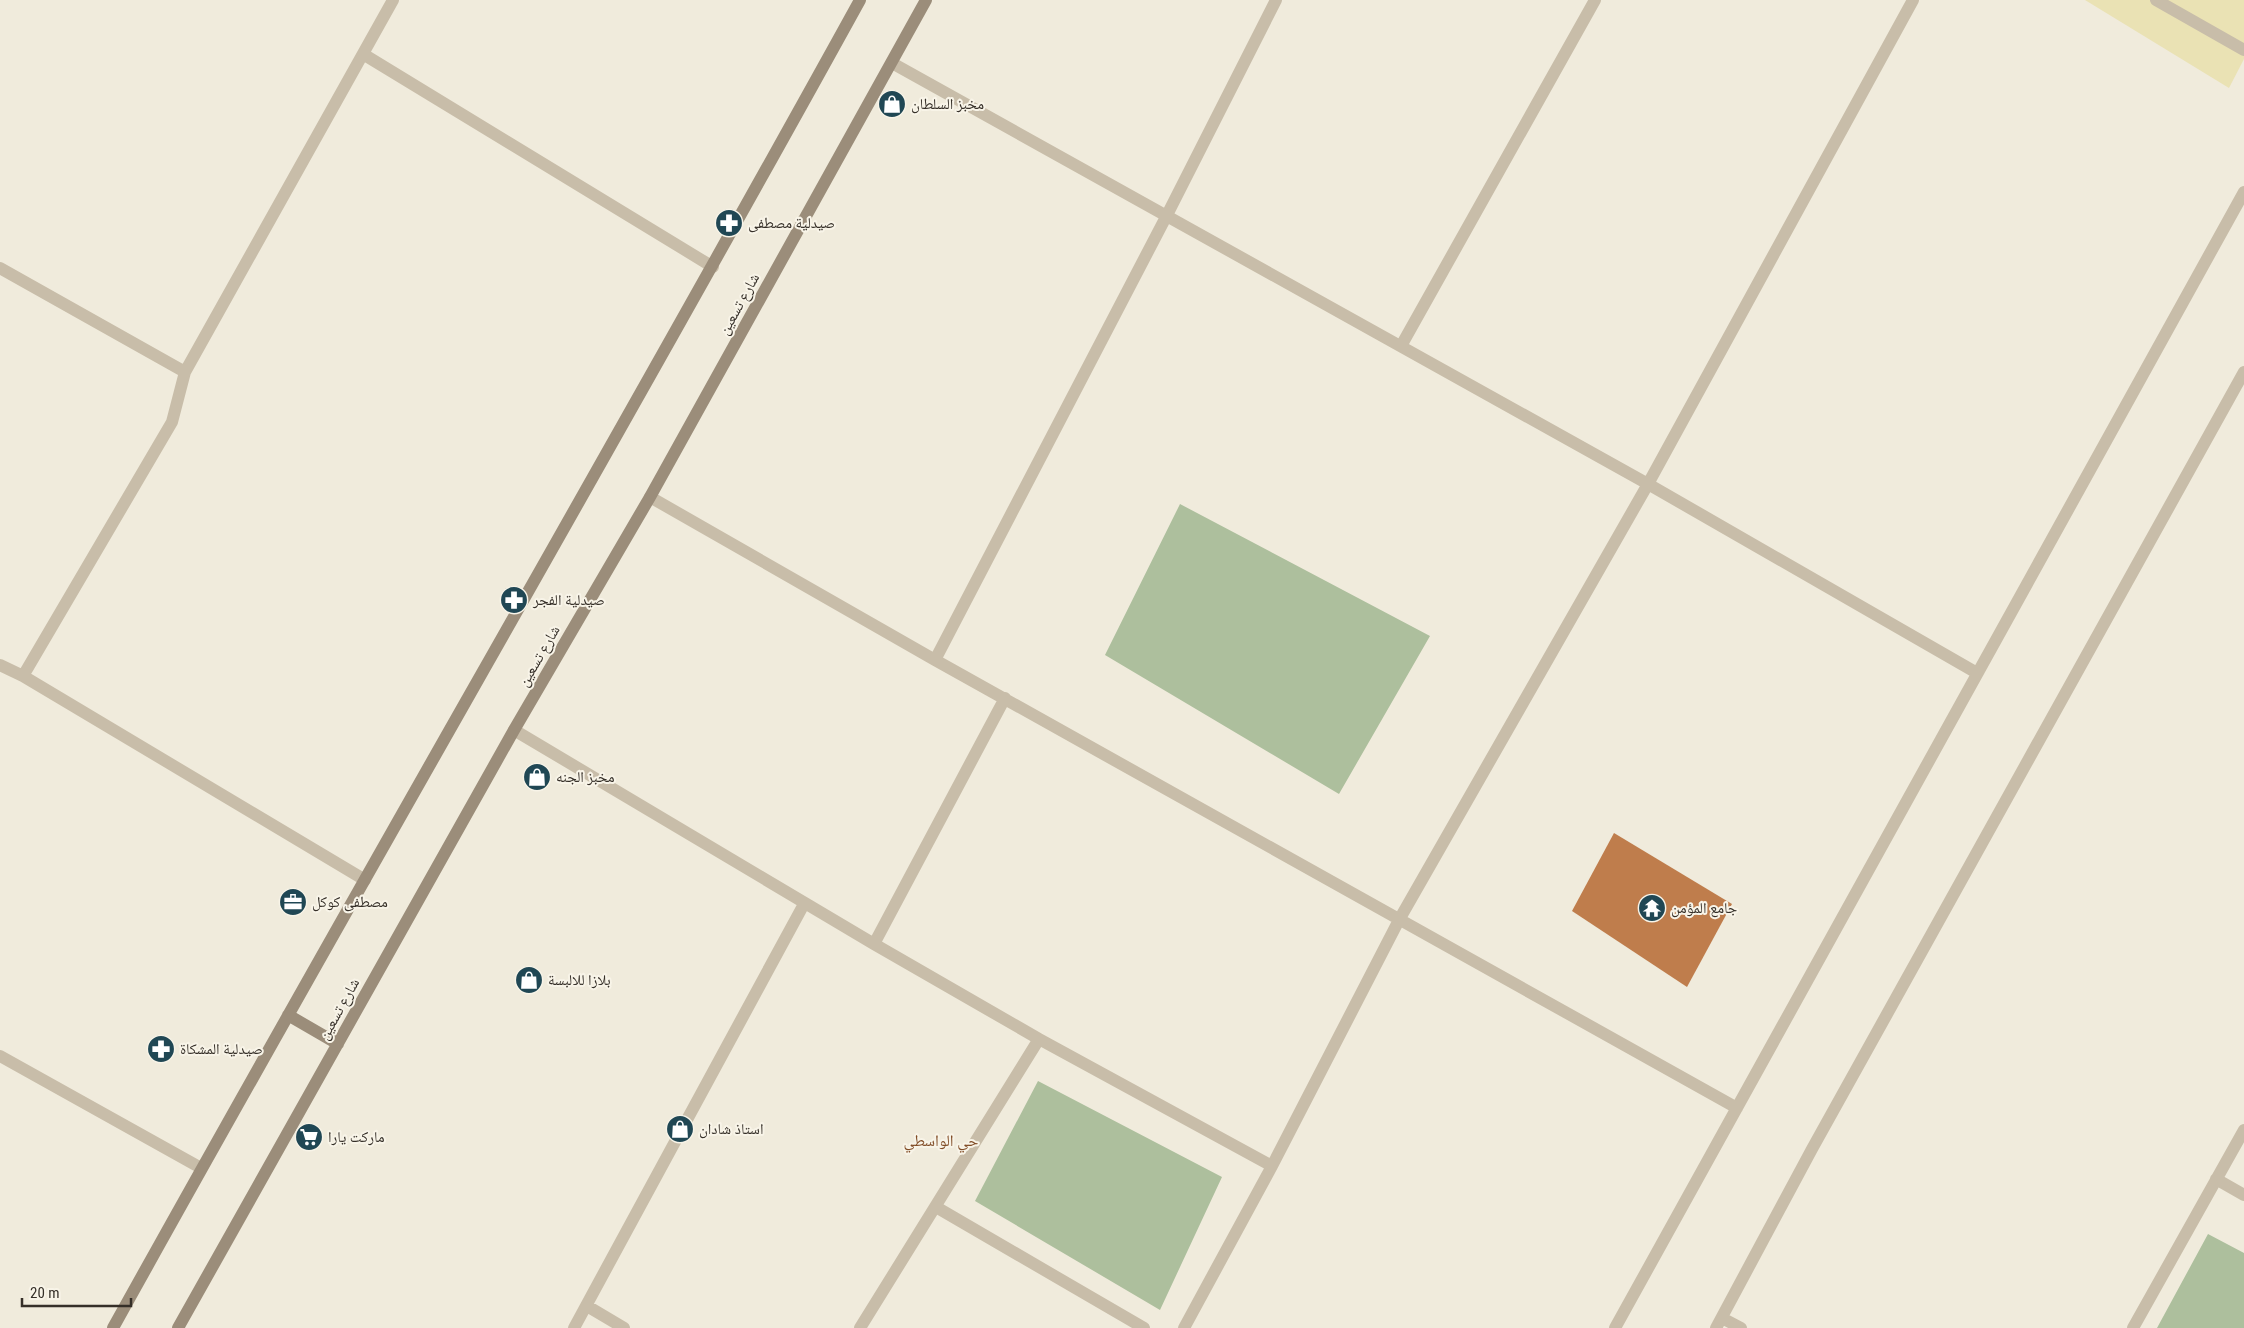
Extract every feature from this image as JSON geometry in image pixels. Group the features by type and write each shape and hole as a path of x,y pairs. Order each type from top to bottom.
{"main road":[{"path":"112,1328 712,267 860,0"},
{"name":"شارع تسعين","path":"178,1328 514,730 650,497 926,0"},
{"path":"288,1015 338,1044"}],"street":[{"path":"23,676 172,422 185,372 393,0"},
{"path":"935,660 1167,215 1276,0"},
{"path":"1402,346 1594,0"},
{"path":"1184,1328 1272,1166 1399,920 1648,484 1913,0"},
{"path":"2156,0 2244,50"},
{"path":"363,54 712,267"},
{"path":"892,62 1648,484 1977,673"},
{"path":"1615,1328 2244,192"},
{"path":"0,268 185,372"},
{"path":"1741,1328 1719,1323 1812,1149 2239,391 2244,372"},
{"path":"650,497 935,660 1737,1108"},
{"path":"0,665 23,676 364,880"},
{"path":"874,944 1004,698"},
{"path":"514,730 804,904 1039,1039 1272,1166"},
{"path":"574,1328 804,904"},
{"path":"860,1328 1039,1039"},
{"path":"0,1056 201,1168"},
{"path":"2133,1328 2244,1130"},
{"path":"2216,1179 2244,1195"},
{"path":"936,1207 1144,1328"},
{"path":"587,1306 624,1328"}],"green space":[{"path":"1180,504 1430,636 1339,794 1105,655"},
{"path":"1038,1081 1222,1177 1160,1310 975,1201"},
{"path":"2208,1234 2244,1253 2244,1328 2157,1328"}],"sand":[{"path":"2085,0 2244,0 2244,59 2229,88"}],"building":[{"name":"جامع المؤمن","path":"1614,833 1732,904 1687,987 1572,911"}],"place":[{"name":"مخبز السلطان","path":"892,104"},
{"name":"صيدلية مصطفى","path":"729,223"},
{"name":"صيدلية الفجر","path":"514,600"},
{"name":"مخبز الجنه","path":"537,777"},
{"name":"مصطفى كوكل","path":"293,902"},
{"name":"جامع المؤمن","path":"1652,908"},
{"name":"بلازا للالبسة","path":"529,980"},
{"name":"صيدلية المشكاة","path":"161,1049"},
{"name":"استاذ شادان","path":"680,1129"},
{"name":"ماركت يارا","path":"309,1137"}],"district":[{"name":"حي الواسطي","path":"941,1140"}]}
